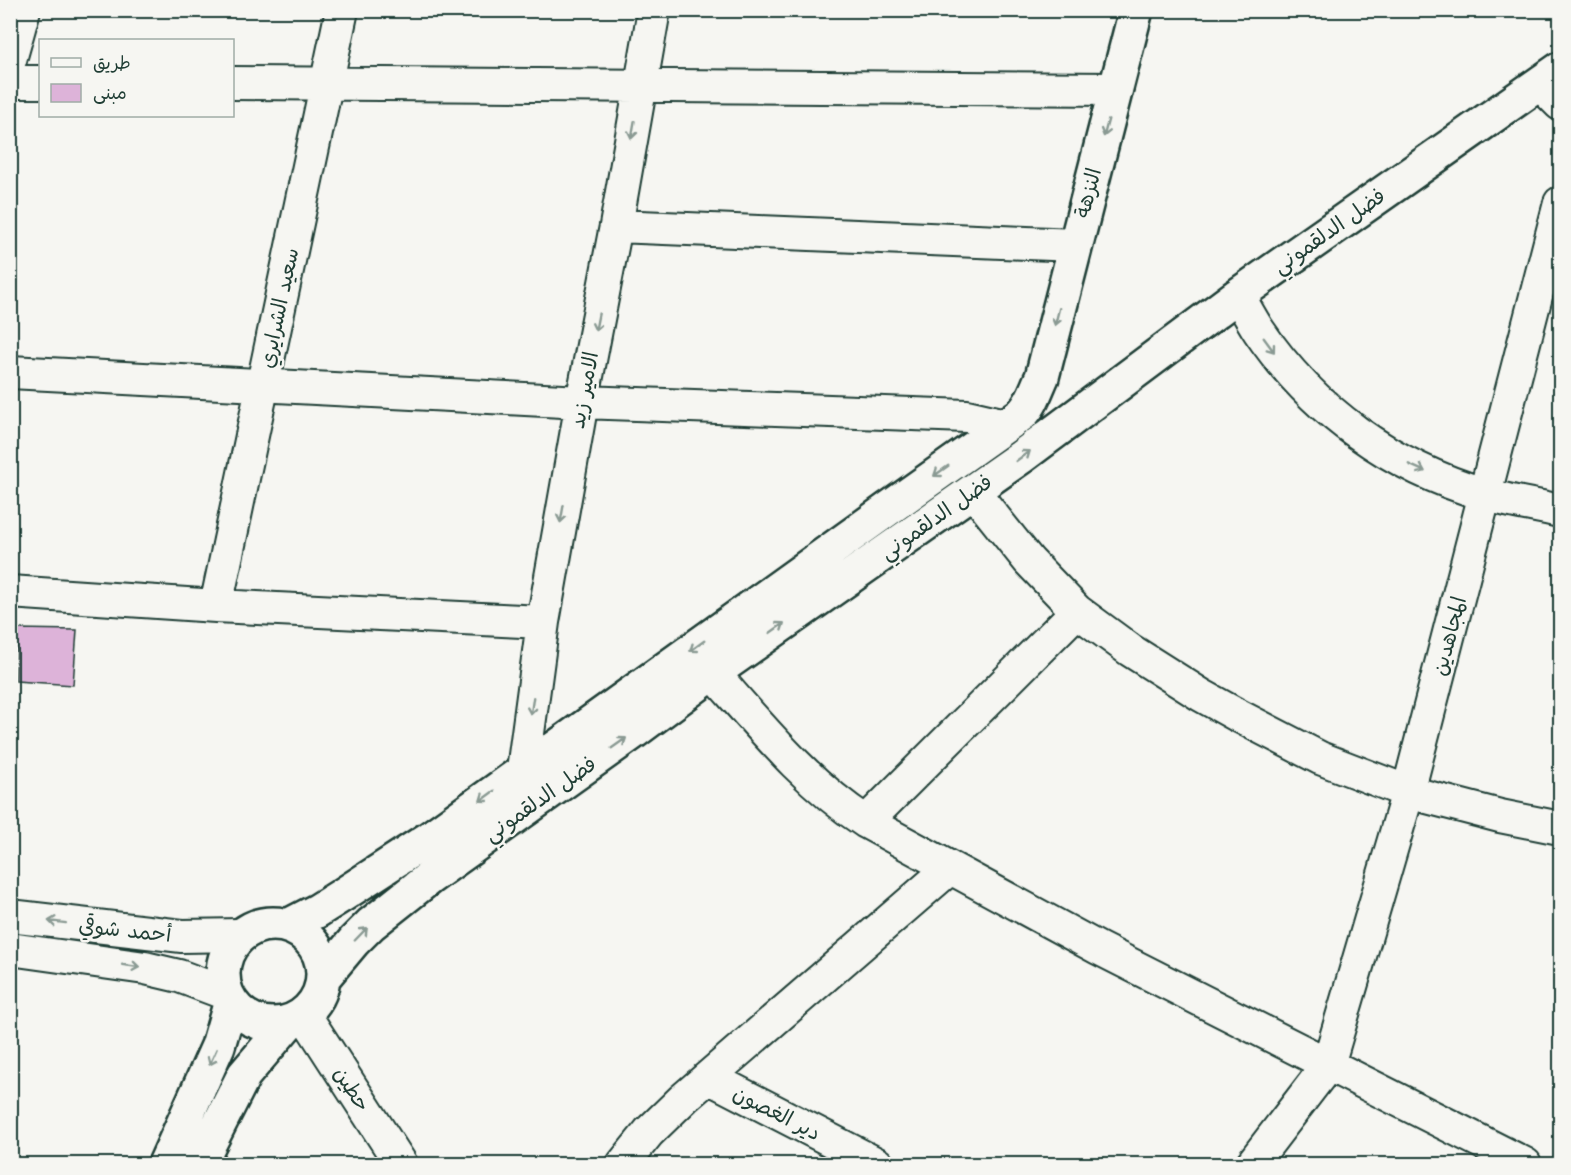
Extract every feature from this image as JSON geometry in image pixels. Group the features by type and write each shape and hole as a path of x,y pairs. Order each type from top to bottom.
{"main road":[{"name":"النزهة","path":"288,926 317,911 430,838 1022,414 1030,405 1042,377 1136,10"},
{"name":"فضل الدلقموني","path":"323,978 371,924 429,878 713,673 1094,404 1238,295 1554,85"},
{"path":"1042,377 1045,394 1059,407 1075,409 1094,404"},
{"path":"199,1164 244,1075 296,1018 314,1004 321,992 322,961 315,945 303,933 288,926 272,923 255,926 241,935 226,956 223,982 229,998 239,1011 250,1019 263,1023 276,1024 296,1018"},
{"path":"165,1164 218,1046 229,998"}],"street":[{"path":"10,60 24,10"},
{"name":"سعيد الشرايري","path":"216,606 342,10"},
{"name":"الامير زيد","path":"523,770 543,622 654,10"},
{"path":"10,82 39,82"},
{"path":"234,83 1116,89"},
{"name":"المجاهدين","path":"1328,1065 1408,792 1486,495 1554,252 1560,203"},
{"path":"616,226 1075,246"},
{"path":"1238,295 1258,330 1310,394 1374,445 1447,482 1486,495 1560,511"},
{"path":"10,372 582,402 967,417 1006,425"},
{"path":"973,491 1029,561 1077,611 1130,651 1237,715 1320,758 1408,792 1500,816 1560,828"},
{"path":"10,592 216,606 543,622"},
{"path":"866,822 1077,611"},
{"path":"713,673 790,759 844,807 866,822 1098,948 1525,1164"},
{"path":"622,1164 663,1118 950,868"},
{"name":"أحمد شوقي","path":"10,916 182,936 241,935"},
{"name":"أحمد شوقي","path":"10,949 145,968 179,976 229,998"},
{"name":"حطين","path":"296,1018 401,1164"},
{"path":"1252,1164 1328,1065"},
{"name":"دير الغصون","path":"710,1078 877,1164"}],"building":[{"path":"17,629 77,630 73,685 16,681"}]}
